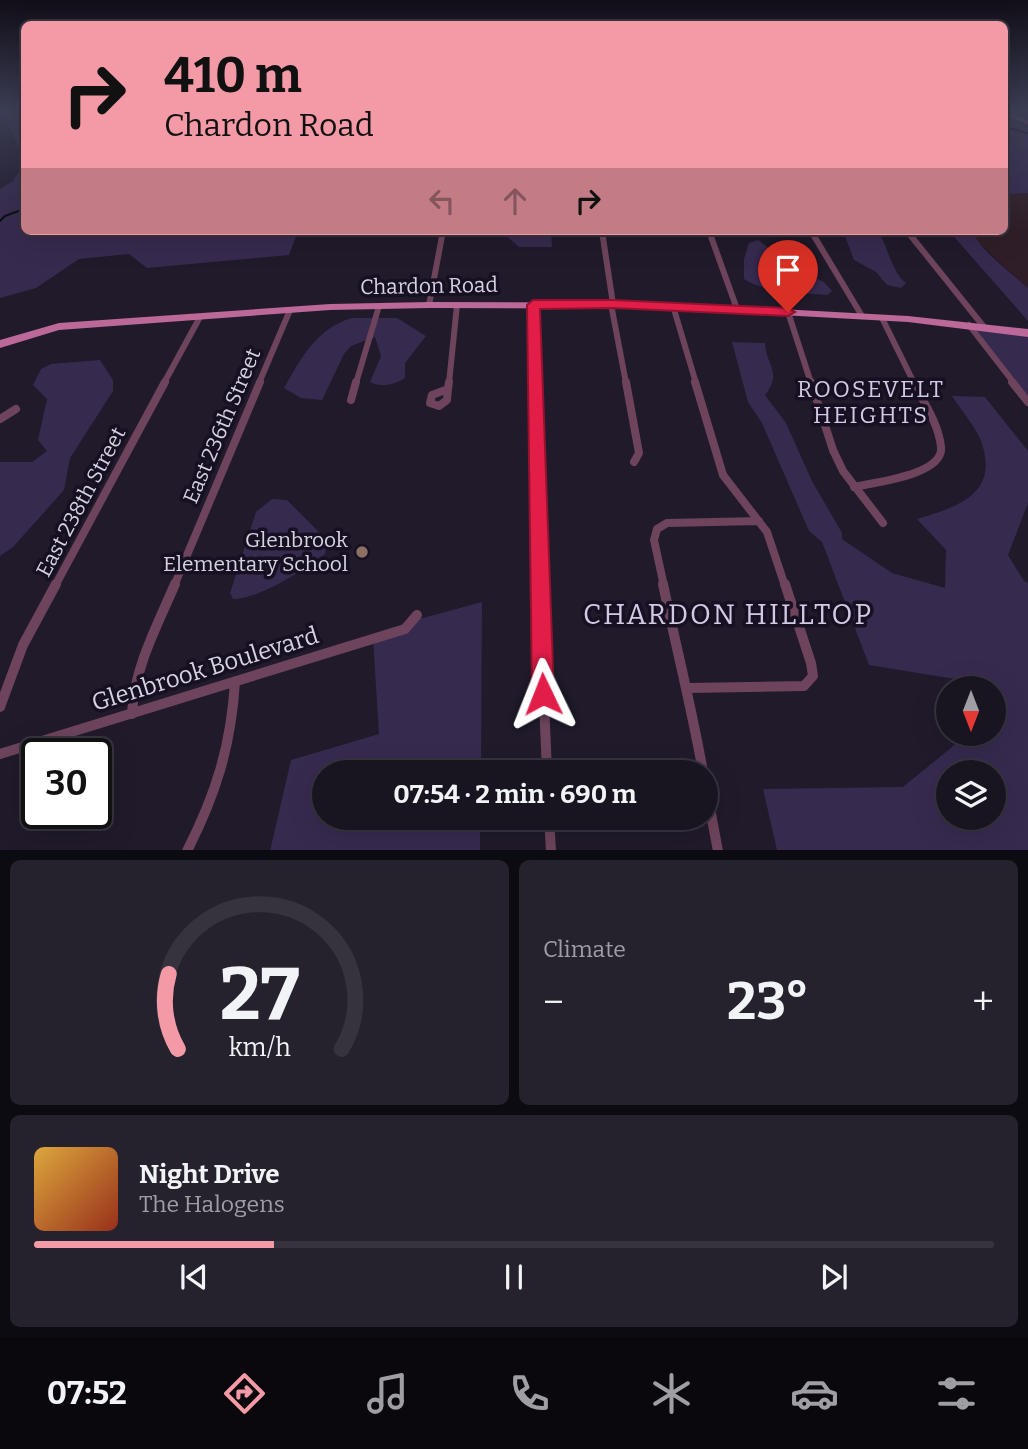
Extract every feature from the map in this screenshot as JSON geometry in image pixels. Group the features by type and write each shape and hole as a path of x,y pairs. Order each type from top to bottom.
{"main road":[{"name":"Chardon Road","path":"0,344 60,327 290,310 429,305 674,306 862,316 1028,333"}],"street":[{"path":"429,305 442,235"},
{"path":"603,235 639,453 634,462"},
{"path":"710,235 737,309"},
{"path":"813,235 862,316"},
{"path":"910,235 985,327"},
{"path":"448,389 457,305"},
{"path":"533,305 539,587 546,760"},
{"path":"351,400 379,306"},
{"path":"674,306 723,475 772,543 813,676 804,686 688,688"},
{"name":"East 236th Street","path":"132,714 133,695 141,664 290,310"},
{"path":"788,312 832,450 854,486 883,523"},
{"name":"East 238th Street","path":"0,707 23,645 200,317"},
{"path":"854,486 925,469 939,459 942,451 938,432 882,318"},
{"path":"969,325 1028,402"},
{"path":"0,419 16,409"},
{"path":"701,760 688,688 681,670 654,540 657,529 667,523 759,522"},
{"name":"Glenbrook Boulevard","path":"0,754 405,629 417,615"},
{"path":"187,850 223,776 233,724 235,682"},
{"path":"714,830 718,850"}],"shaded area":[{"path":"1008,151 1028,151 1028,193 1008,194"},
{"path":"21,168 21,235 296,235 289,255 147,268 129,254 79,259 36,288 0,298 0,189 13,181"},
{"path":"1028,193 1028,288 974,237 1008,235 1008,194"},
{"path":"506,235 551,235 552,247 519,247"},
{"path":"845,235 880,235 896,270 906,283 901,288 887,285 876,272 854,260"},
{"path":"953,235 975,235 988,253 1028,288 1028,321"},
{"path":"758,240 799,270 824,282 832,291 827,295 784,292 744,279 744,259 749,243"},
{"path":"352,318 397,318 426,336 405,363 405,378 388,385 370,382 381,356 375,337 351,346 344,354 322,400 301,398 284,388 311,346 329,329"},
{"path":"969,325 1028,333 1028,402"},
{"path":"732,342 765,343 773,380 765,395 786,423 812,481 842,533 842,539 892,573 945,588 946,550 917,519 960,503 980,486 985,474 981,441 952,396 985,397 1028,451 1028,503 1008,555 1028,583 1028,850 777,850 763,789 903,787 953,746 1006,746 1006,676 937,676 869,665 822,542 809,531 762,423 748,402"},
{"path":"100,360 113,380 113,391 70,458 64,490 13,547 0,556 0,462 32,462 47,451 38,440 47,399 33,385 41,369 51,364"},
{"path":"272,499 287,500 327,540 325,554 268,589 233,599 230,593 256,512"},
{"path":"482,602 481,760 312,760 312,830 480,830 480,850 270,850 291,760 379,734 373,639 405,629 414,618"}],"waterway":[{"path":"0,221 5,216 21,210"}],"place":[{"name":"Glenbrook Elementary School","path":"362,552"}],"district":[{"name":"ROOSEVELT HEIGHTS","path":"871,402"},
{"name":"CHARDON HILLTOP","path":"728,614"}],"route":[{"path":"543,694 533,305 613,304 788,312"}]}
